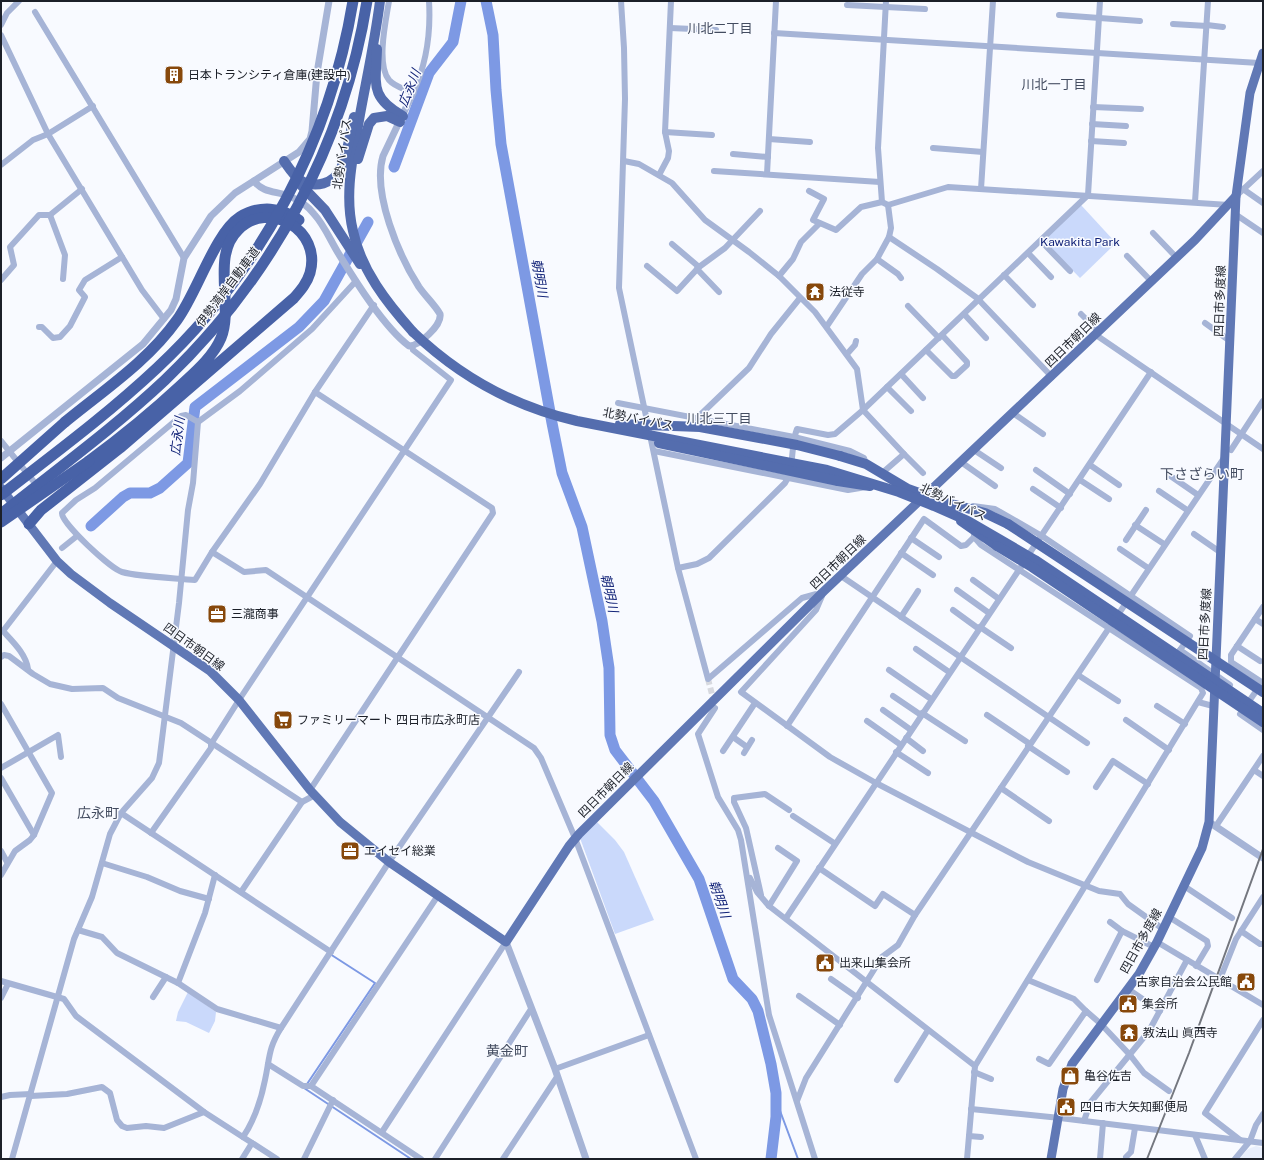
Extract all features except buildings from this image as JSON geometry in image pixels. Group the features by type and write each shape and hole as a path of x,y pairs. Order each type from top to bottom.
{"highway":[{"name":"伊勢湾岸自動車道","path":"1,495 94,422 157,368 207,315 232,284 266,234 306,159 331,94 342,55 353,1"},
{"name":"伊勢湾岸自動車道","path":"1,514 103,433 165,380 217,326 260,269 294,214 319,165 330,138 355,59 367,1"},
{"name":"北勢バイパス","path":"354,230 349,205 350,176 380,1"},
{"path":"378,19 377,91 385,106 402,119"},
{"path":"284,161 300,180 313,185 325,183 335,177 338,173 343,162 365,64 374,40"},
{"path":"357,254 352,205 353,178 369,124 374,118 382,116 402,119"},
{"path":"284,161 299,183 325,210 344,242 357,254"},
{"path":"1,479 39,445 137,363 160,340 186,306 216,246 233,222 254,211 270,209 284,212 299,220 311,233 318,251 318,267 309,290 283,316 74,497 29,524"},
{"path":"1,522 59,484 147,415 191,376 210,355 221,338 225,306 224,266 231,238 244,225 261,218 278,218 295,226 301,232 310,247 312,264 307,281 294,298 120,448 41,510 29,524"},
{"name":"北勢バイパス","path":"357,254 393,309 413,332 437,354 465,374 529,407 563,418 827,470 899,492 934,506 968,522 1035,560 1263,713"},
{"path":"529,407 562,420 598,430 868,486 985,513 1008,524 1263,686"},
{"path":"563,418 611,423 700,427 797,446 866,464 951,516 974,534 1032,567 1263,722"}],"main road":[{"name":"四日市多度線","path":"1051,1159 1063,1089 1070,1068 1139,974 1169,917 1212,824 1214,674 1220,552 1228,453 1227,424 1236,196 1249,100 1259,62 1263,53"},
{"name":"四日市朝日線","path":"1,488 57,561 89,588 210,671 239,700 313,792 340,822 389,862 506,942 577,836 823,592 1152,282 1229,205 1236,196"}],"street":[{"path":"1,25 8,13 19,1"},
{"path":"1,458 132,354 142,344 164,319 176,300 184,258 220,206 235,193 304,149 310,140 317,73 329,1"},
{"path":"389,1 382,60 385,73 393,83 414,93"},
{"path":"412,346 432,330 441,318 438,311 427,298 408,268 391,228 384,203 381,161 421,77 428,50 429,1"},
{"path":"621,1 625,62 624,161 619,288 678,568 692,625 708,679 802,598 823,592"},
{"path":"659,175 668,158 669,151 665,132 671,1"},
{"path":"767,174 776,1"},
{"path":"981,189 993,1"},
{"path":"678,568 697,564 709,558 789,477 794,437 797,429 828,435 835,434 863,410 1004,275 1041,242 1040,239 1088,195 1100,1"},
{"path":"1195,202 1208,1"},
{"path":"826,326 862,274 877,259 889,237 890,228 880,182 878,148 886,4"},
{"path":"847,5 886,4 925,9"},
{"path":"35,12 184,258"},
{"path":"1059,15 1140,21"},
{"path":"1173,24 1223,27"},
{"path":"670,28 716,30"},
{"path":"774,33 1259,62"},
{"path":"1,35 48,134 142,290 164,319"},
{"path":"1,165 33,140 48,134 93,106"},
{"path":"1093,106 1141,109"},
{"path":"1092,124 1126,126"},
{"path":"665,132 712,135"},
{"path":"769,139 810,142"},
{"path":"1091,141 1124,143"},
{"path":"932,148 983,152"},
{"path":"732,154 768,157"},
{"path":"624,161 639,164 659,175 677,188 705,220 779,276 800,298 826,326 857,369 863,410 919,471"},
{"path":"714,171 880,182"},
{"path":"1236,196 1263,171"},
{"path":"150,832 211,748 211,744 239,700 406,451 451,380 413,350 412,346 405,343 374,306 340,256 323,225 308,207 290,196 262,188 254,181"},
{"path":"809,191 824,199 813,220 819,224 836,230 861,208 948,187 1229,205"},
{"path":"1,280 14,265 10,247 39,215 50,215 82,189"},
{"path":"1243,189 1263,203"},
{"path":"647,266 677,291 698,268 725,248 760,211"},
{"path":"1235,214 1263,233"},
{"path":"50,215 65,255 63,279"},
{"path":"779,276 793,259 801,242 819,224"},
{"path":"1153,233 1177,258"},
{"path":"889,237 942,272 978,300 1052,377"},
{"path":"1041,242 1070,271"},
{"path":"672,244 698,268 719,292"},
{"path":"1028,253 1051,277"},
{"path":"1127,256 1152,282"},
{"path":"39,327 42,327 53,338 60,337 70,326 85,297 78,290 85,280 122,257"},
{"path":"877,259 898,274 901,278"},
{"path":"1004,275 1033,305"},
{"path":"12,1159 78,930 92,897 110,834 121,813 156,770 159,764 166,716 172,646 179,603 180,579 188,510 193,483 198,422 240,391 312,329 356,281"},
{"path":"697,418 749,368 771,334 800,298"},
{"path":"198,422 186,416 181,416 95,488 74,497 62,513 61,516 77,536 118,571 195,580 212,552 260,484 315,392 374,306"},
{"path":"908,306 967,362 967,365 955,376 952,376 926,350"},
{"path":"964,314 986,338"},
{"path":"1081,314 1097,333 1227,424 1240,435 1263,449"},
{"path":"1205,323 1230,341"},
{"path":"847,354 856,342"},
{"path":"786,918 834,843 1080,480 1151,372"},
{"path":"901,374 923,398"},
{"path":"887,387 911,411"},
{"path":"241,892 302,802 313,792 397,658 493,513 492,508 315,392"},
{"path":"797,1101 806,1078 858,998 882,957 898,945 915,915 1029,745 1078,675 1187,510 1263,401"},
{"path":"618,403 794,437 850,451 864,458 866,464"},
{"path":"1013,413 1043,434"},
{"path":"1,441 45,495"},
{"path":"974,450 1001,468"},
{"path":"654,451 848,490 868,486"},
{"path":"881,474 904,454"},
{"path":"961,462 995,486"},
{"path":"1090,465 1119,485"},
{"path":"1036,470 1070,494"},
{"path":"1169,475 1198,496"},
{"path":"1080,480 1109,498"},
{"path":"1033,489 1061,508"},
{"path":"1160,491 1187,510"},
{"path":"960,506 979,506 995,509 1042,536 1190,636 1169,666"},
{"path":"1126,540 1146,510"},
{"path":"787,726 924,519 961,546 966,545 974,534 981,545 1110,627 1201,688 1203,693 1185,724 974,1069 967,1159"},
{"path":"1136,525 1164,544"},
{"path":"1194,534 1220,552"},
{"path":"62,548 77,536"},
{"path":"911,538 939,557"},
{"path":"1120,549 1148,568"},
{"path":"212,552 244,572 266,570 534,748 541,758 577,836 649,1035 696,1159"},
{"path":"901,553 933,575"},
{"path":"28,669 27,662 22,653 3,631 57,561"},
{"path":"841,576 1087,743"},
{"path":"974,580 999,599"},
{"path":"957,590 990,613"},
{"path":"901,617 918,591"},
{"path":"823,592 816,610 741,692 830,756 876,783 1028,862 1099,891 1120,894 1128,904 1163,929"},
{"path":"1263,607 1231,655 1231,662 1263,686 1250,699 1240,714 1263,730"},
{"path":"952,610 1011,648"},
{"path":"1255,619 1263,624"},
{"path":"1237,646 1260,661"},
{"path":"916,649 949,672"},
{"path":"1180,650 1250,699"},
{"path":"1,657 4,655 10,656 50,684 72,689 103,688 118,698 181,723 302,802"},
{"path":"889,670 931,699"},
{"path":"243,1137 251,1125 264,1084 270,1049 281,1028 389,862 519,672"},
{"path":"1078,675 1118,701"},
{"path":"893,696 965,741"},
{"path":"1198,702 1213,706"},
{"path":"723,751 755,703"},
{"path":"1,704 52,793 34,834 30,840 18,847 7,862 1,875"},
{"path":"1157,706 1185,724"},
{"path":"715,708 698,734 718,797 738,830 747,871 767,1006 815,1159"},
{"path":"883,710 911,730"},
{"path":"986,715 1067,772"},
{"path":"1126,720 1169,750"},
{"path":"867,721 901,745"},
{"path":"1,768 58,735 61,757"},
{"path":"733,737 745,750 752,740"},
{"path":"906,738 923,750"},
{"path":"896,752 928,773"},
{"path":"1263,756 1212,824 1263,858"},
{"path":"1096,787 1112,761 1148,784"},
{"path":"1254,770 1263,776"},
{"path":"1,778 34,834"},
{"path":"1001,788 1049,821"},
{"path":"762,899 746,828 734,802 734,798 764,794 789,810"},
{"path":"121,813 215,877 241,892 330,954"},
{"path":"793,816 834,843"},
{"path":"769,906 797,861 778,848"},
{"path":"1,851 7,862"},
{"path":"102,863 147,877 180,891 210,899"},
{"path":"819,868 875,906 883,894 915,915"},
{"path":"747,871 762,899 769,906 928,1030 974,1069 991,1079"},
{"path":"178,983 210,899 215,877"},
{"path":"1184,886 1232,918"},
{"path":"308,1086 437,896"},
{"path":"1220,979 1236,939 1262,901"},
{"path":"1169,917 1207,941 1208,946 1196,966"},
{"path":"1110,922 1122,931 1187,960 1263,1005"},
{"path":"78,930 102,937 117,953 178,983 216,1009 281,1028"},
{"path":"1097,980 1122,931"},
{"path":"1241,931 1260,944 1263,944"},
{"path":"506,942 586,1159"},
{"path":"382,1132 506,942"},
{"path":"1084,1121 1090,1103 1149,1031 1187,960"},
{"path":"153,997 166,977"},
{"path":"831,979 858,998"},
{"path":"1028,980 1074,999 1101,1024 1130,1055 1144,1073 1169,1090"},
{"path":"1,981 64,999 76,1016 204,1112 277,1159"},
{"path":"1,998 8,984"},
{"path":"1128,989 1160,1011"},
{"path":"799,996 840,1025"},
{"path":"434,1159 531,1009"},
{"path":"1040,1059 1049,1064 1086,1011"},
{"path":"1240,1141 1205,1114 1263,1020"},
{"path":"897,1080 928,1030"},
{"path":"554,1069 649,1035"},
{"path":"268,1064 308,1086 331,1103 382,1132 421,1159"},
{"path":"503,1159 557,1077"},
{"path":"1,1097 10,1095 71,1093 102,1087 110,1093 118,1120 122,1126 127,1128 146,1126 164,1128 204,1112"},
{"path":"304,1159 331,1103"},
{"path":"971,1109 1103,1123 1263,1143"},
{"path":"1235,1159 1250,1141 1251,1135 1263,1114"},
{"path":"1100,1159 1103,1123"},
{"path":"1126,1157 1131,1152 1135,1128"},
{"path":"1195,1135 1205,1159"},
{"path":"968,1136 981,1138"},
{"path":"242,1159 252,1143"}],"shaded area":[{"path":"1256,1146 1263,1148 1263,1159 1239,1159 1248,1149"}],"green space":[{"name":"Kawakita Park","path":"1081,205 1116,243 1080,278 1043,240"},
{"path":"597,822 615,840 624,852 654,920 615,934 580,838"},
{"path":"188,992 216,1012 215,1021 209,1033 186,1022 176,1021 178,1012"}],"waterway":[{"name":"広永川","path":"394,167 429,73 453,42 461,1"},
{"name":"朝明川","path":"486,1 493,35 501,144 552,423 562,473 582,527 602,621 609,668 610,735 615,750 654,801 699,879 733,979 752,999 758,1011 771,1064 776,1093 776,1117 771,1159"},
{"name":"広永川","path":"91,526 123,497 130,493 150,493 160,488 188,463 195,407 299,327 324,301 368,222"},
{"path":"307,1084 375,983 330,954"},
{"path":"304,1088 411,1159"},
{"path":"776,1100 798,1159"}],"tunnel":[{"path":"708,679 714,702"}],"railway":[{"path":"1147,1159 1189,1053 1263,849"}],"place":[{"name":"日本トランシティ倉庫(建設中)","path":"174,75"},
{"name":"法従寺","path":"815,292"},
{"name":"三瀧商事","path":"217,614"},
{"name":"ファミリーマート 四日市広永町店","path":"283,720"},
{"name":"エイセイ総業","path":"350,851"},
{"name":"出来山集会所","path":"825,963"},
{"name":"古家自治会公民館","path":"1246,982"},
{"name":"集会所","path":"1128,1004"},
{"name":"教法山 眞西寺","path":"1129,1033"},
{"name":"亀谷佐吉","path":"1070,1076"},
{"name":"四日市大矢知郵便局","path":"1066,1107"}],"district":[{"name":"川北二丁目","path":"720,28"},
{"name":"川北一丁目","path":"1054,84"},
{"name":"川北三丁目","path":"719,418"},
{"name":"下さざらい町","path":"1202,474"},
{"name":"広永町","path":"98,813"},
{"name":"黄金町","path":"507,1051"}]}
